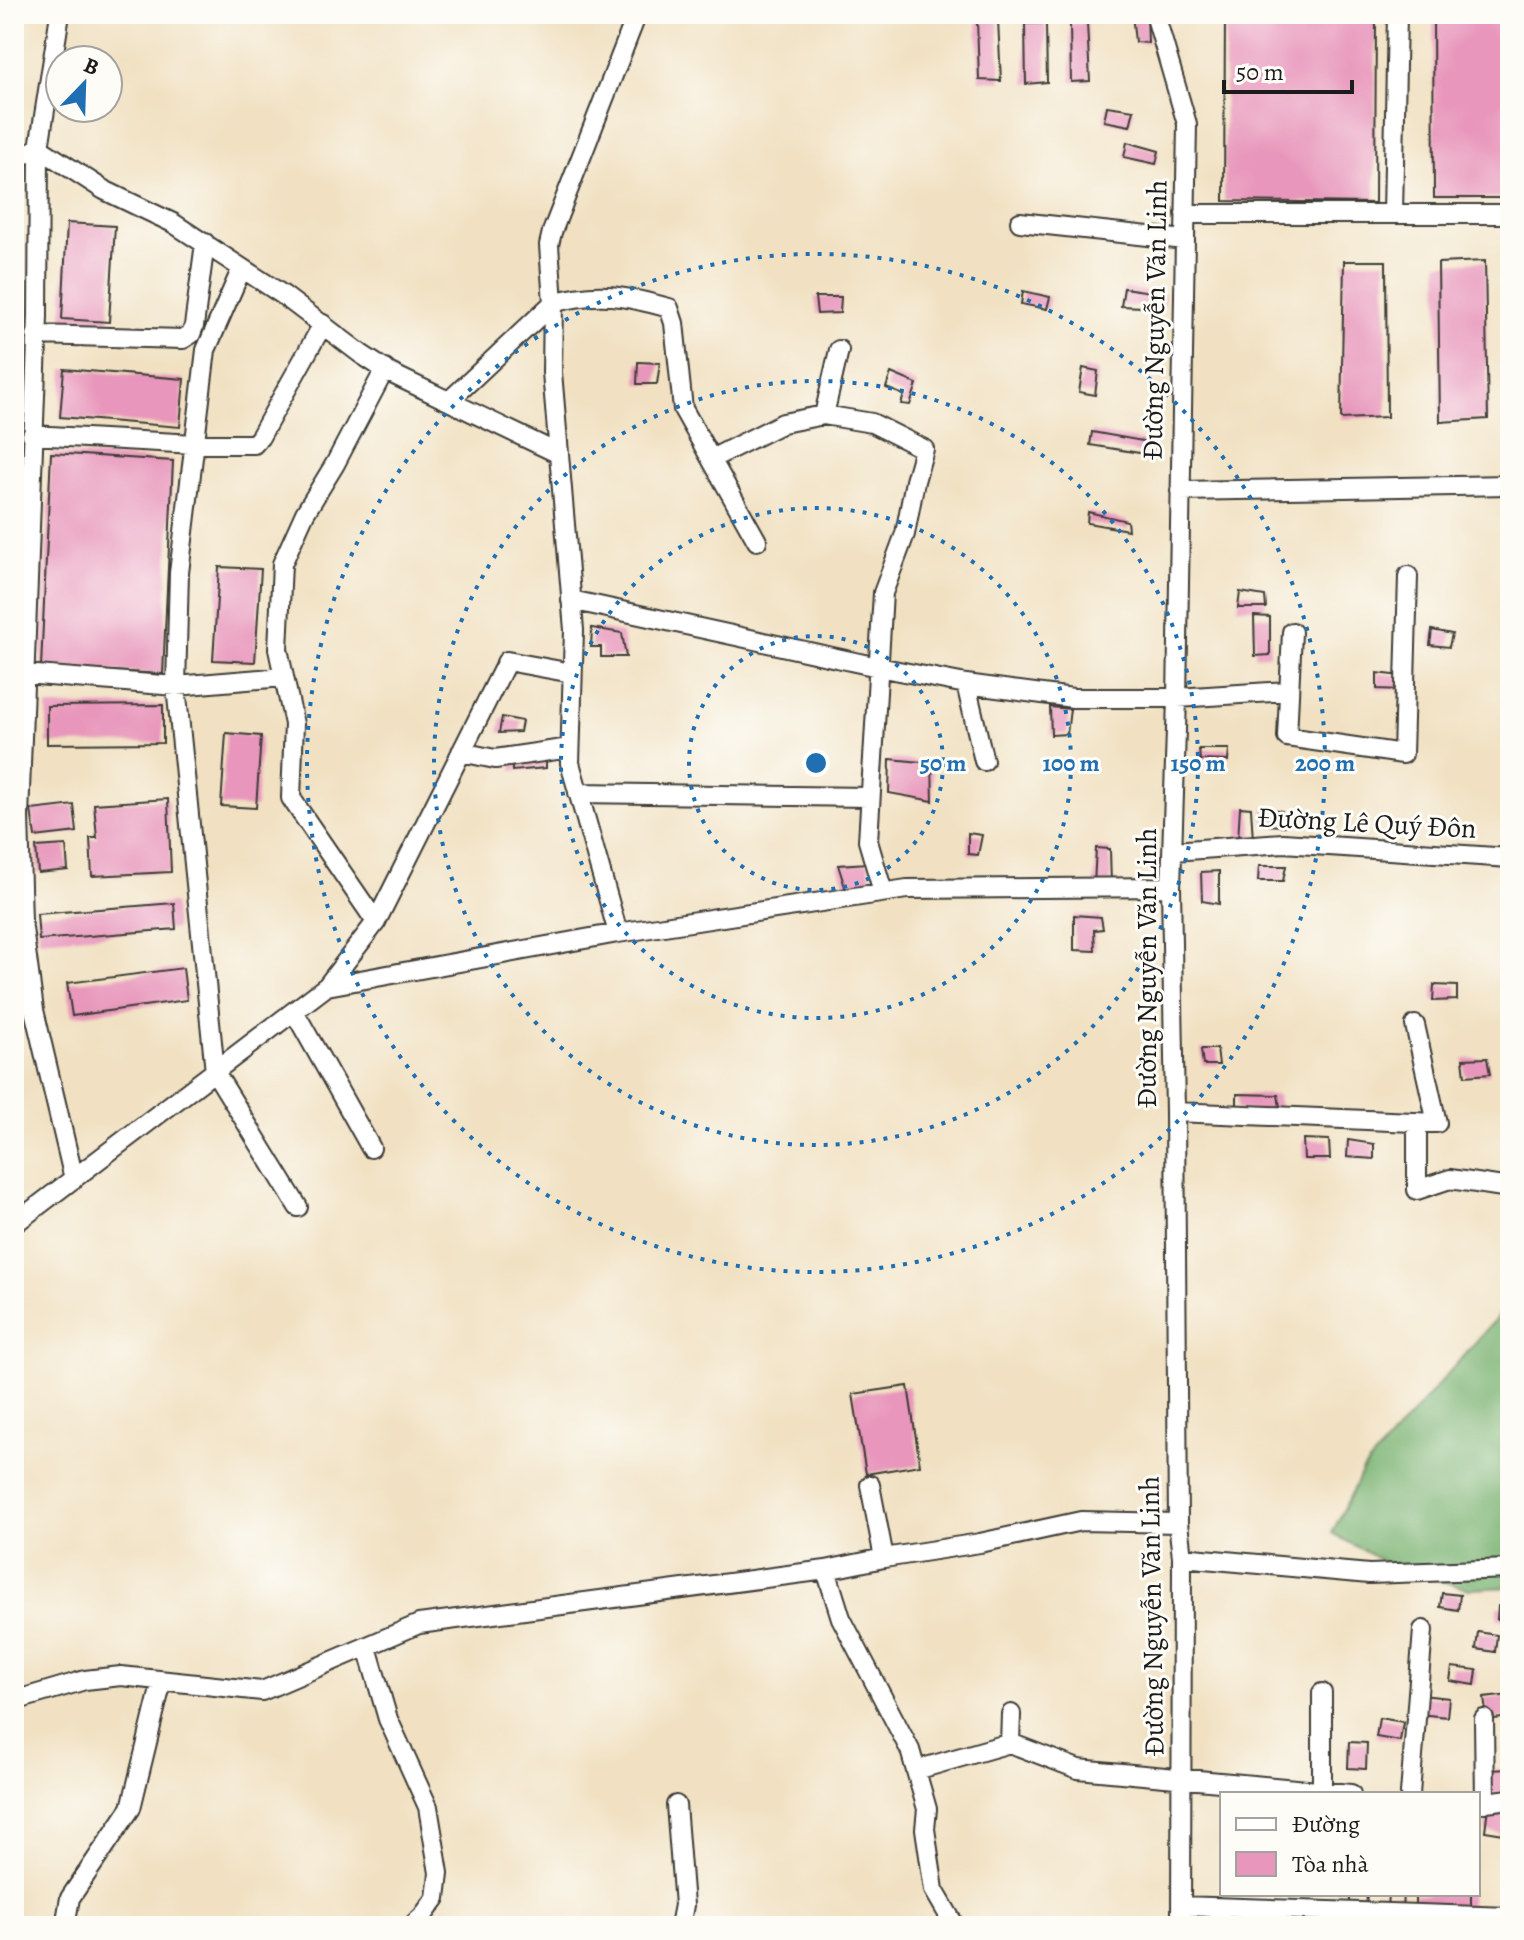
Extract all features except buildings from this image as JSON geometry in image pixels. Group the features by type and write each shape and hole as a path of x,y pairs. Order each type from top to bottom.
{"street":[{"path":"60,14 39,148 36,335 19,817 22,921 34,1010 74,1179"},
{"path":"618,933 570,763 571,600 552,372 553,303 549,245 637,14"},
{"name":"Đường Nguyễn Văn Linh","path":"1155,14 1187,124 1171,887 1178,1523 1182,1557 1181,1926"},
{"path":"1393,214 1397,14"},
{"path":"14,159 39,148"},
{"path":"39,148 104,190 173,223 205,243 385,369 559,454"},
{"path":"1185,214 1510,214"},
{"path":"1020,222 1185,240"},
{"path":"36,335 183,339 191,334 194,326 205,243"},
{"path":"242,268 206,350 179,573 176,686 215,1072 298,1207"},
{"path":"449,401 553,303 579,295 623,295 669,308 674,323 683,409 757,541"},
{"path":"32,435 254,444 323,324"},
{"path":"824,415 839,350"},
{"path":"376,922 291,798 294,724 278,649 282,564 305,513 335,464 385,369"},
{"path":"711,459 783,423 824,415 872,423 924,449 905,534 883,593 868,841 883,892"},
{"path":"1180,491 1510,485"},
{"path":"1292,632 1287,737 1403,754 1408,576"},
{"path":"571,600 878,667 966,684 1073,698 1177,698 1287,691"},
{"path":"14,1224 327,986 376,922 507,661 572,673"},
{"path":"24,674 176,686 284,677"},
{"path":"966,684 984,761"},
{"path":"461,752 495,759 570,748"},
{"path":"578,793 870,797"},
{"name":"Đường Lê Quý Đôn","path":"1173,851 1283,843 1510,858"},
{"path":"327,986 618,933 907,889 1171,887"},
{"path":"294,1011 371,1148"},
{"path":"1175,1112 1437,1123 1415,1025"},
{"path":"1417,1122 1417,1190 1450,1179 1508,1187"},
{"path":"870,1485 884,1558"},
{"path":"14,1701 85,1680 121,1676 262,1691 419,1624 826,1570 980,1543 1081,1521 1178,1523"},
{"path":"1182,1557 1369,1574 1510,1569"},
{"path":"826,1570 841,1618 910,1750 927,1809 925,1829 934,1890 952,1926"},
{"path":"1410,1792 1423,1630"},
{"path":"367,1647 388,1719 428,1807 439,1873 436,1898 412,1926"},
{"path":"65,1926 70,1898 131,1808 162,1681"},
{"path":"1322,1693 1322,1790"},
{"path":"1010,1743 1011,1714"},
{"path":"1484,1719 1482,1803 1510,1799"},
{"path":"916,1770 1010,1743 1078,1769 1336,1792"},
{"path":"676,1805 684,1905 680,1926"},
{"path":"1407,1896 1407,1914"},
{"path":"1181,1906 1510,1917"}],"green space":[{"path":"1510,1303 1510,1587 1469,1589 1393,1567 1332,1533 1363,1470"}]}
